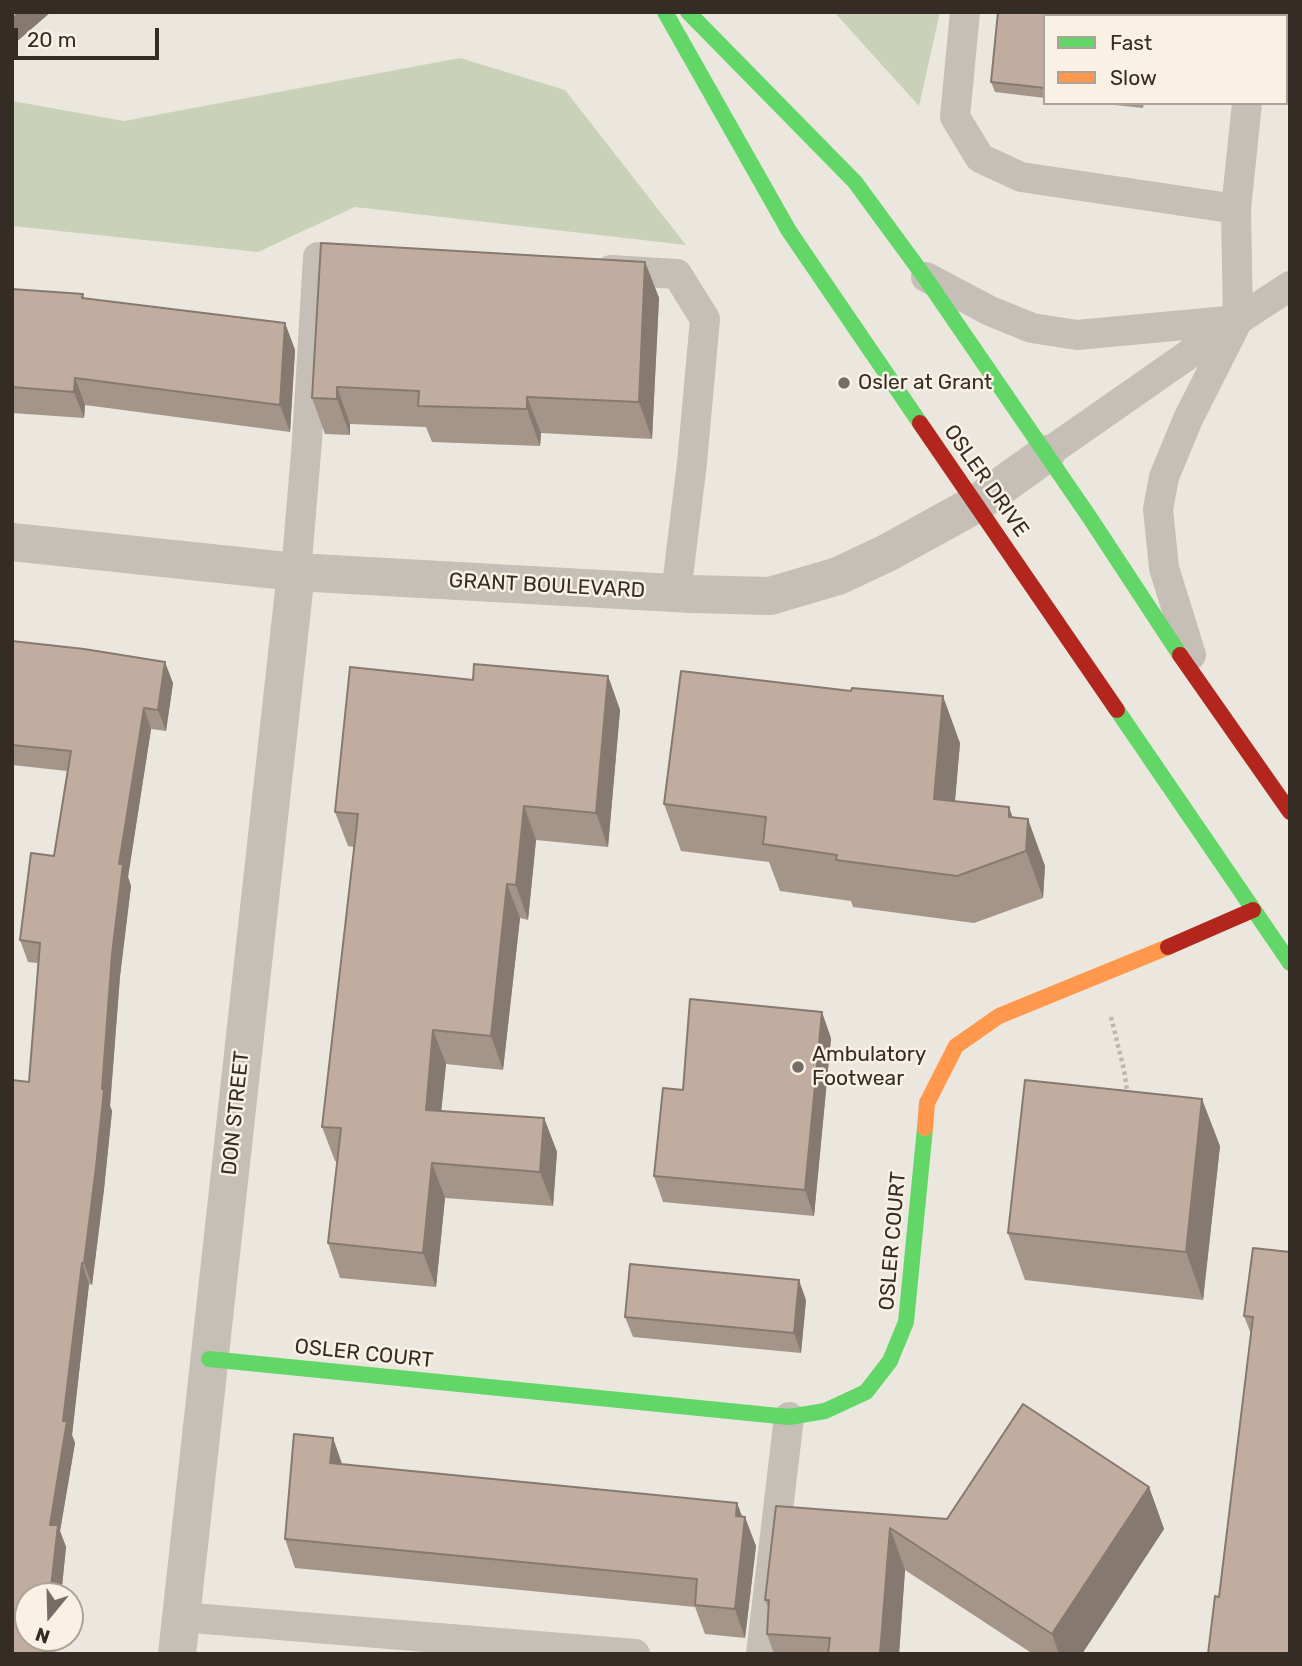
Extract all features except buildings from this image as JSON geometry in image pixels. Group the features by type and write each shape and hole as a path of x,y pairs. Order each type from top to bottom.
{"main road":[{"name":"OSLER DRIVE","path":"665,12 789,231 1290,962"},
{"path":"688,12 855,182 924,276 1200,684 1290,812"},
{"name":"OSLER COURT","path":"209,1359 789,1417 825,1411 866,1392 890,1361 906,1322 927,1103 956,1046 999,1016 1253,910"}],"street":[{"name":"GRANT BOULEVARD","path":"12,542 296,572 770,597 838,576 915,539 976,503 1046,454"},
{"name":"DON STREET","path":"179,1635 296,572"}],"lane":[{"path":"965,12 955,117 980,159 1021,177 1236,209"},
{"path":"1200,684 1164,568 1158,509 1164,477 1183,429 1238,320 1236,209 1247,105"},
{"path":"296,572 307,441 317,257 379,260"},
{"path":"578,268 677,274 705,319 692,463 676,593"},
{"path":"924,276 990,311 1032,328 1077,335 1238,320"},
{"path":"1046,454 1290,286"},
{"path":"761,1654 789,1417"},
{"path":"179,1635 635,1654"}],"path":[{"path":"1101,975 1124,1070 1130,1109"}],"green space":[{"path":"834,12 940,12 919,106"},
{"path":"460,58 565,90 686,245 355,207 258,252 12,226 12,101 124,121"}],"traffic: fast":[{"path":"665,12 789,231 920,423"},
{"path":"688,12 855,182 924,276 1090,518 1180,655"},
{"path":"1117,710 1290,963"},
{"path":"209,1359 789,1417 825,1411 866,1392 890,1361 906,1322 925,1128"}],"traffic: slow":[{"path":"925,1128 927,1103 956,1046 999,1016 1168,947"}],"traffic: jam":[{"path":"920,423 1117,710"},
{"path":"1180,655 1290,812"},
{"path":"1168,947 1253,910"}],"place":[{"name":"Osler at Grant","path":"844,383"},
{"name":"Ambulatory Footwear","path":"798,1067"}]}
